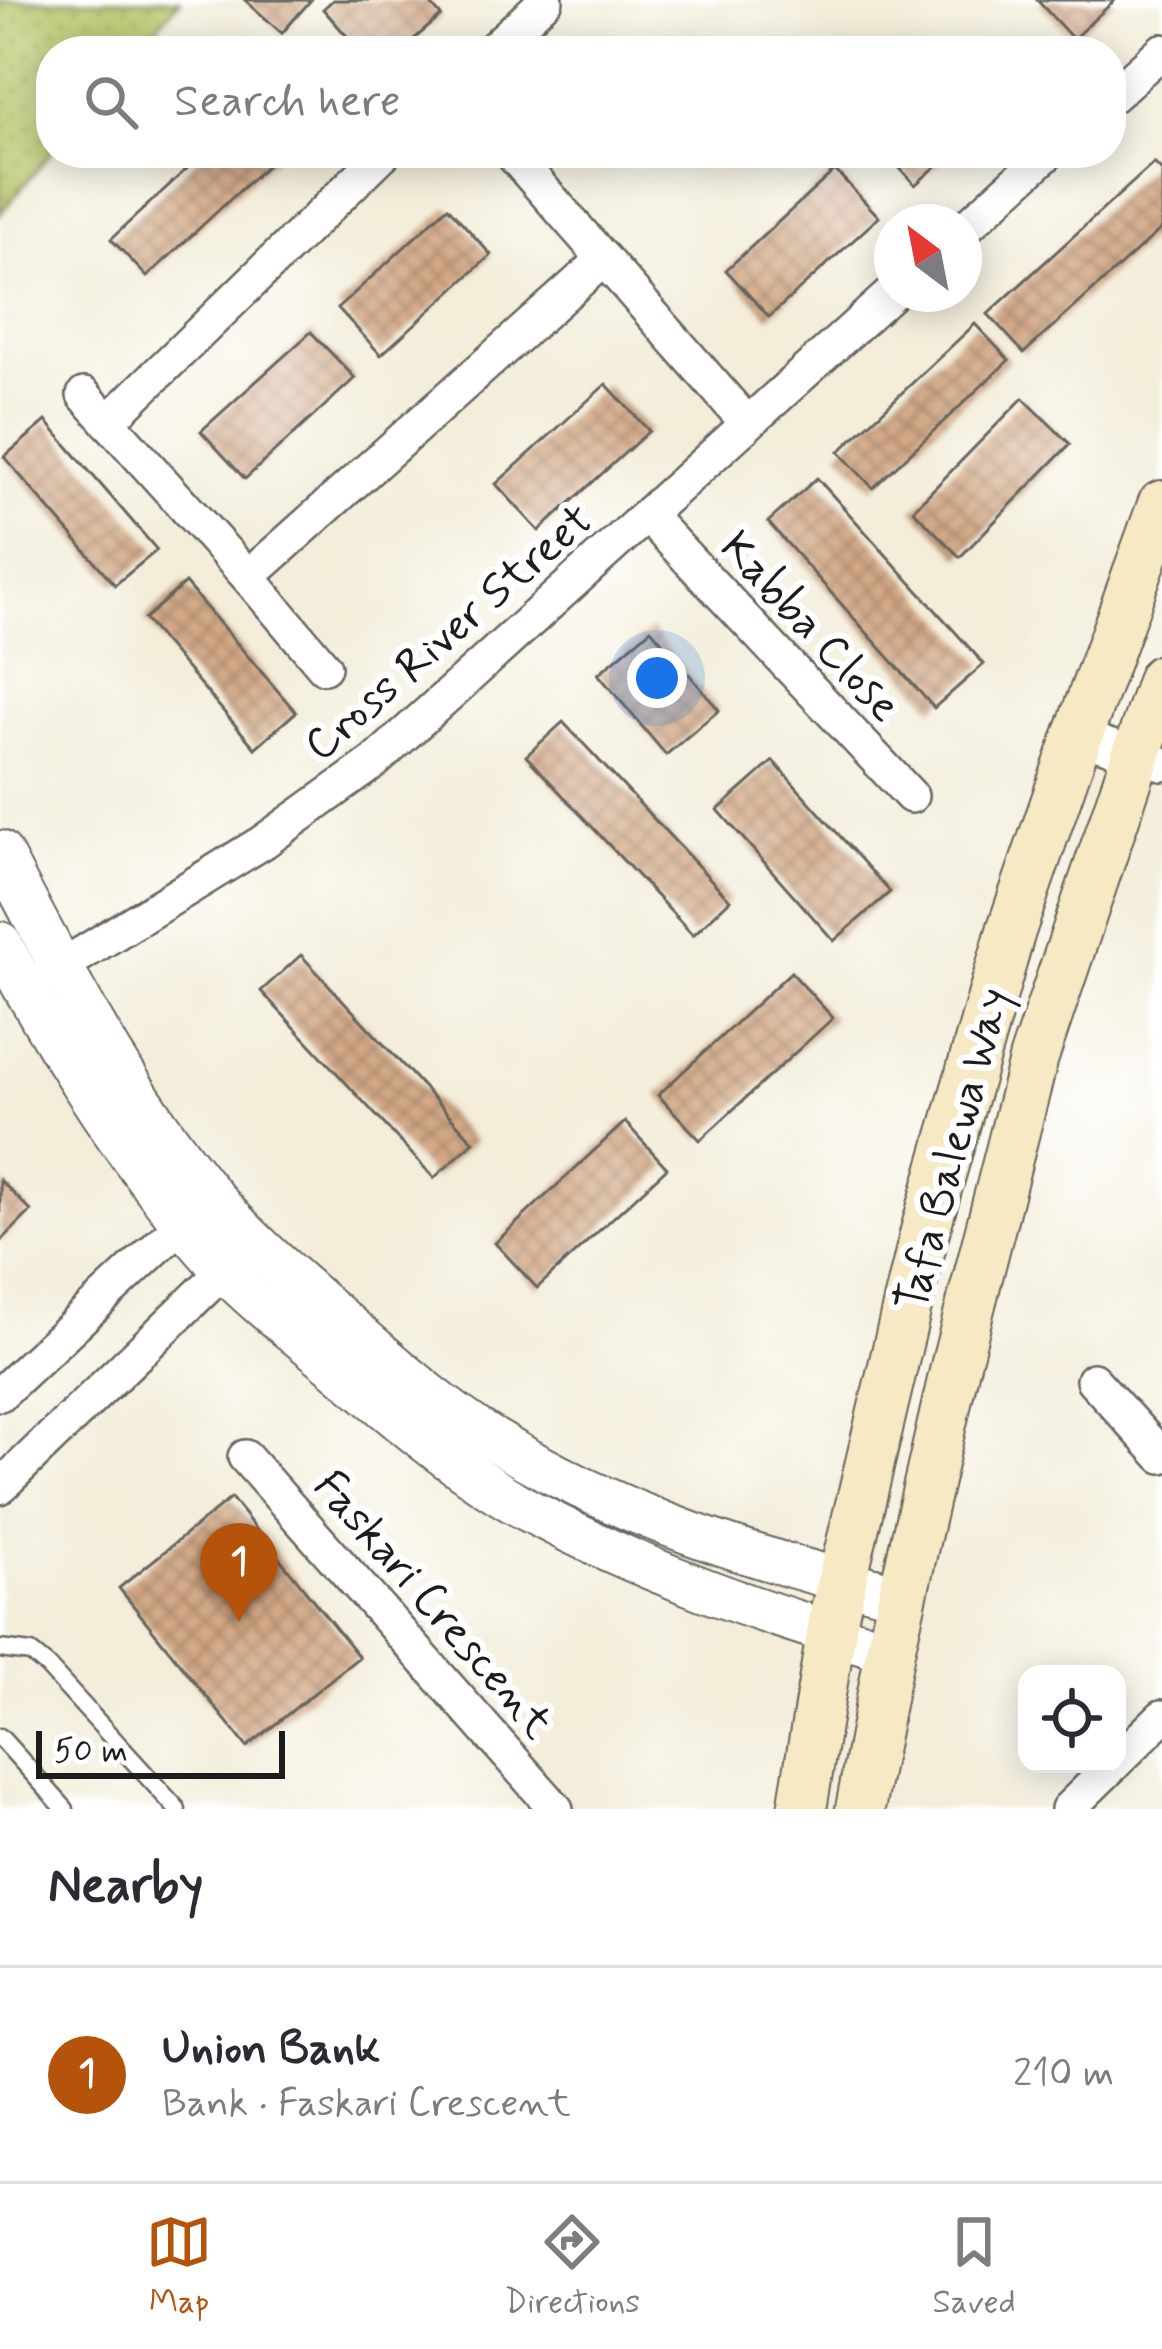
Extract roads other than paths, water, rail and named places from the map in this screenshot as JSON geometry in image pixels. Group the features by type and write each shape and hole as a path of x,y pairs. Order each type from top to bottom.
{"main road":[{"name":"Tafa Balewa Way","path":"802,1809 830,1634 925,1231 1012,931 1162,505"},
{"name":"Tafa Balewa Way","path":"860,1809 890,1651 955,1366 1034,1057 1149,759 1162,679"}],"street":[{"path":"507,36 546,0"},
{"path":"1126,83 1162,51"},
{"path":"108,422 369,168"},
{"path":"524,168 747,423"},
{"path":"982,213 1031,168"},
{"path":"248,577 604,259"},
{"name":"Cross River Street","path":"42,979 262,842 373,763 874,309"},
{"path":"84,395 324,667"},
{"name":"Kabba Close","path":"647,515 911,796"},
{"path":"1078,736 1149,759"},
{"path":"0,852 42,979"},
{"path":"0,943 42,979 135,1091 197,1210 400,1420 524,1507 598,1545 757,1611 890,1651"},
{"path":"0,1394 197,1210"},
{"path":"239,1257 502,1444 585,1489 696,1538 902,1596"},
{"path":"0,1487 239,1257"},
{"path":"1093,1380 1162,1456"},
{"name":"Faskari Crescent","path":"245,1456 556,1809"},
{"path":"1126,1751 1162,1717"},
{"path":"1068,1809 1104,1773"}],"lane":[{"path":"0,1649 31,1652 47,1666 177,1809"},
{"path":"0,1737 65,1809"}],"place":[{"name":"Union Bank","path":"239,1622"}]}
